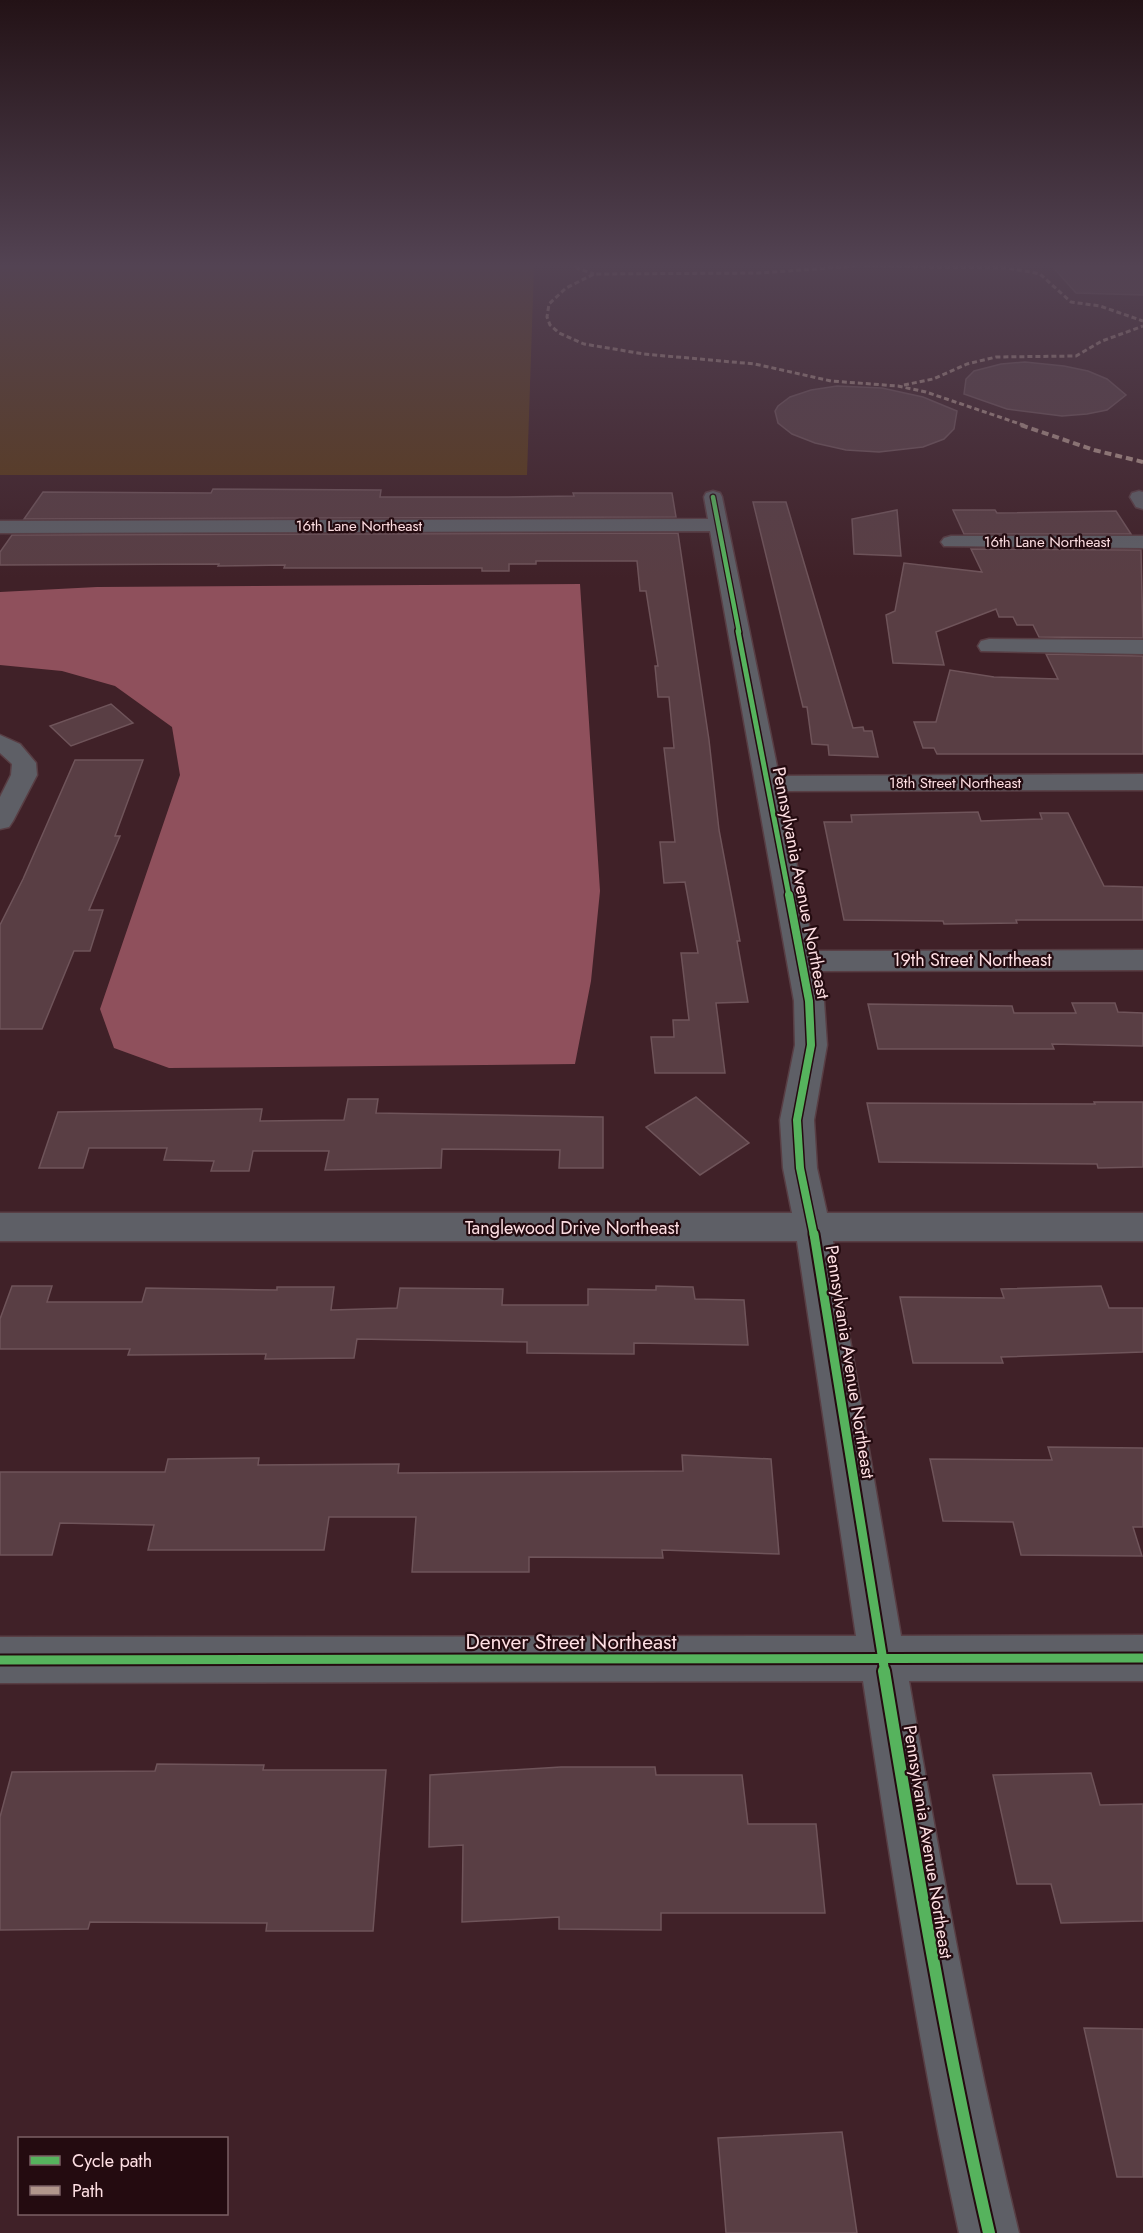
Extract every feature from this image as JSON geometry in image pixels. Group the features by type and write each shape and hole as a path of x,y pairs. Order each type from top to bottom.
{"street":[{"name":"16th Lane Northeast","path":"0,527 715,511"},
{"name":"Pennsylvania Avenue Northeast","path":"715,511 809,1001 811,1045 797,1120 800,1168 813,1229 925,1923 988,2233"},
{"name":"16th Lane Northeast","path":"951,542 1143,542"},
{"path":"989,646 1143,647"},
{"path":"0,742 20,757 24,763 24,775 0,821"},
{"name":"18th Street Northeast","path":"767,784 1143,782"},
{"name":"19th Street Northeast","path":"801,961 1143,960"},
{"name":"Tanglewood Drive Northeast","path":"0,1227 813,1229 1143,1227"},
{"name":"Denver Street Northeast","path":"0,1660 1143,1658"}],"shaded area":[{"path":"0,370 531,370 527,475 0,475"},
{"path":"580,584 600,891 591,981 575,1064 169,1068 114,1048 100,1009 180,775 172,727 115,686 62,671 0,665 0,592 97,587"}],"building":[{"path":"1084,370 1107,379 1126,395 1107,410 1087,414 1062,416 1007,409 964,394 966,379 974,371"},
{"path":"837,386 882,388 923,397 957,411 954,429 944,439 923,447 879,452 846,450 815,443 792,434 778,423 775,411 790,397 811,390"},
{"path":"213,489 381,490 380,497 672,493 676,517 24,519 43,492 211,493"},
{"path":"753,502 786,502 853,728 863,727 864,731 872,731 878,757 829,755 828,745 812,744 807,707 803,707"},
{"path":"897,510 901,556 854,554 852,519"},
{"path":"953,510 995,510 997,513 1116,511 1131,534 964,534"},
{"path":"678,533 709,740 719,830 740,941 737,941 748,1002 716,1003 725,1073 655,1073 651,1037 674,1037 673,1020 689,1020 681,953 698,953 685,882 664,883 660,842 675,842 664,748 674,748 669,697 658,697 655,666 658,666 646,591 640,591 637,561 536,561 536,564 509,564 509,571 482,571 482,568 284,568 285,565 218,566 219,564 0,565 0,552 12,535"},
{"path":"971,549 1141,550 1143,638 1039,637 1033,625 1017,625 1013,617 999,617 996,609 936,632 944,665 893,663 886,615 895,611 904,563 982,572"},
{"path":"1046,654 1143,656 1143,754 937,754 934,748 923,748 914,722 936,722 950,670 994,677 1058,679"},
{"path":"111,704 133,723 71,746 50,726"},
{"path":"75,760 143,760 115,836 120,836 89,910 103,910 90,951 74,951 42,1029 0,1029 0,925 23,879"},
{"path":"978,812 981,821 1042,819 1040,813 1068,813 1104,886 1143,887 1143,920 1016,920 1017,923 944,924 943,921 844,920 824,822 852,822 851,815"},
{"path":"1072,1003 1115,1003 1118,1012 1143,1013 1143,1046 1052,1044 1054,1049 878,1049 868,1004 1012,1006 1014,1013 1076,1013"},
{"path":"696,1097 749,1143 700,1175 646,1127"},
{"path":"348,1099 378,1099 376,1113 603,1117 603,1168 559,1168 560,1150 442,1149 441,1168 325,1170 329,1151 253,1151 249,1171 211,1171 214,1161 164,1160 167,1148 89,1148 83,1168 39,1168 58,1112 262,1109 260,1121 344,1120"},
{"path":"1094,1102 1143,1102 1143,1167 1098,1168 1097,1164 879,1162 867,1103 1095,1104"},
{"path":"12,1286 52,1286 47,1302 142,1302 146,1288 277,1290 277,1287 334,1287 331,1310 397,1308 400,1288 503,1289 502,1305 588,1305 588,1289 656,1290 656,1286 693,1287 695,1299 744,1300 748,1345 634,1343 634,1354 527,1353 527,1342 357,1339 354,1358 265,1359 266,1354 128,1355 130,1349 0,1349 0,1319"},
{"path":"1101,1286 1109,1308 1143,1308 1143,1352 1001,1357 1003,1363 913,1363 900,1297 1004,1298 1001,1289"},
{"path":"1048,1447 1143,1448 1143,1527 1133,1527 1142,1556 1021,1555 1013,1522 943,1521 930,1459 1052,1460"},
{"path":"682,1455 771,1459 779,1554 662,1550 663,1558 529,1557 529,1572 412,1572 416,1517 329,1517 324,1550 148,1550 154,1525 60,1523 52,1555 0,1555 0,1472 165,1472 168,1459 259,1458 258,1465 399,1464 398,1473 683,1471"},
{"path":"157,1764 264,1765 263,1770 386,1770 373,1931 266,1931 267,1923 90,1922 88,1929 0,1930 0,1817 12,1772 155,1771"},
{"path":"561,1767 655,1767 656,1775 742,1775 748,1824 816,1824 825,1913 661,1913 661,1930 559,1929 559,1917 462,1922 463,1845 429,1847 430,1775"},
{"path":"1091,1773 1100,1805 1143,1804 1143,1921 1061,1923 1051,1884 1017,1884 993,1775"},
{"path":"1084,2028 1143,2029 1143,2177 1117,2177"},
{"path":"842,2132 857,2233 726,2233 718,2138"}],"marked path":[{"path":"783,370 831,381 898,386 926,392 1094,450 1143,462"},
{"path":"904,385 933,379 953,370"}],"cycle path":[{"path":"713,497 809,1001 811,1045 797,1120 800,1168 813,1229 925,1923 968,2142 989,2233"},
{"path":"0,1660 1143,1658"}]}
